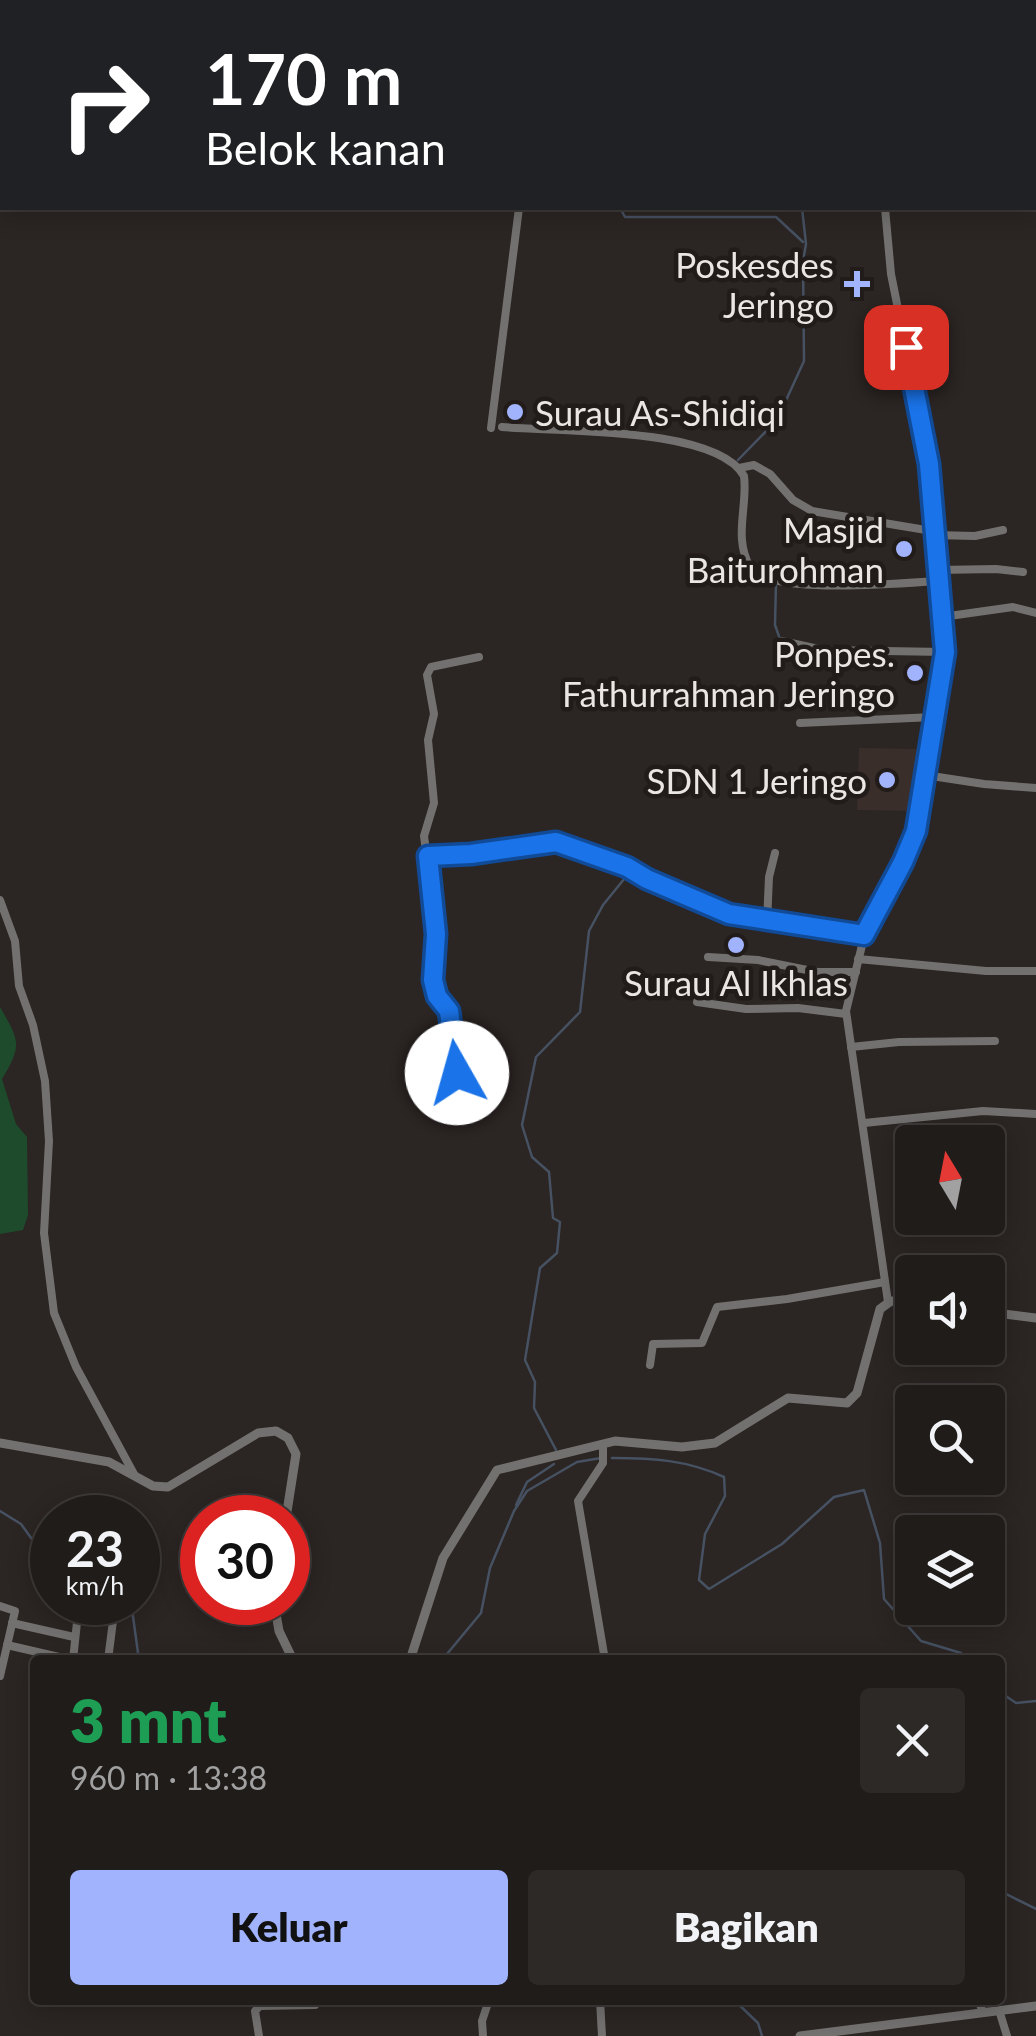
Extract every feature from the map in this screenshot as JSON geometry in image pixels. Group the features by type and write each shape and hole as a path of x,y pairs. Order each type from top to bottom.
{"street":[{"path":"491,428 520,210"},
{"path":"885,210 891,274 929,464 945,652 912,842 864,935 846,1014 888,1302"},
{"path":"502,428 654,436 712,453 739,468 745,482 742,536 748,564 756,575 814,587 938,581"},
{"path":"739,468 754,465 770,474 792,500 812,511 932,533 975,536 1003,530"},
{"path":"937,570 1023,572"},
{"path":"942,617 1013,608 1036,613"},
{"path":"782,641 823,650 945,652"},
{"path":"457,1073 449,1011 437,996 433,980 436,934 424,836 434,804 428,740 434,714 427,675 431,667 479,657"},
{"path":"800,723 934,717"},
{"path":"925,774 1036,788"},
{"path":"428,856 556,842 627,867 714,908 768,922 864,935"},
{"path":"768,922 769,878 775,852"},
{"path":"0,900 15,942 20,986 45,1081 49,1142 44,1234 54,1313 76,1368 136,1476"},
{"path":"708,957 758,960 817,972 856,972"},
{"path":"858,959 974,970 1036,971"},
{"path":"698,1002 746,1009 798,1008 846,1014"},
{"path":"851,1047 898,1042 995,1041"},
{"path":"864,1123 983,1110 1036,1114"},
{"path":"650,1365 653,1344 702,1343 717,1307 787,1300 886,1282"},
{"path":"412,1655 443,1558 494,1474 506,1466 603,1444 624,1441 697,1446 725,1439 788,1398 848,1403 857,1392 880,1309 895,1302"},
{"path":"1005,1314 1036,1318"},
{"path":"0,1444 103,1460 152,1486 168,1488 258,1433 276,1431 288,1438 296,1454 290,1495"},
{"path":"603,1444 603,1463 578,1501 604,1655"},
{"path":"0,1606 15,1611 0,1676"},
{"path":"72,1655 78,1613 114,1613 109,1655"},
{"path":"12,1623 74,1637"},
{"path":"277,1625 290,1655"},
{"path":"7,1644 52,1655"},
{"path":"259,2036 256,2008 315,2005"},
{"path":"483,2036 487,2005"},
{"path":"600,2005 602,2036"},
{"path":"980,2005 982,2012"},
{"path":"800,2036 1036,2006"},
{"path":"998,2010 1007,2036"}],"shaded area":[{"name":"SDN 1 Jeringo","path":"859,748 917,749 915,811 857,810"}],"green space":[{"path":"0,1007 16,1043 2,1079 16,1124 27,1137 28,1215 23,1230 0,1234"}],"waterway":[{"path":"621,210 625,217 776,217 803,242"},
{"path":"738,460 777,420 804,361 806,244 802,210"},
{"path":"776,583 775,625 781,642"},
{"path":"556,1450 534,1408 535,1382 525,1360 540,1268 557,1253 560,1222 553,1218 549,1172 532,1157 522,1125 536,1057 580,1012 589,931 603,905 629,873"},
{"path":"446,1655 481,1613 490,1568 514,1511 527,1491 577,1462 601,1458"},
{"path":"612,1458 670,1461 724,1477 725,1496 705,1534 699,1580 709,1589 782,1544 834,1497 864,1490 880,1543 884,1599 921,1641 963,1655"},
{"path":"516,1505 527,1482 554,1464"},
{"path":"0,1511 21,1524 30,1536"},
{"path":"134,1625 138,1655"},
{"path":"1005,1695 1016,1703 1036,1701"},
{"path":"1005,1894 1036,1909"},
{"path":"739,2005 758,2023 762,2036"}],"place":[{"name":"Poskesdes Jeringo","path":"857,284"},
{"name":"Surau As-Shidiqi","path":"515,412"},
{"name":"Masjid Baiturohman","path":"904,549"},
{"name":"Ponpes. Fathurrahman Jeringo","path":"915,673"},
{"name":"SDN 1 Jeringo","path":"887,780"},
{"name":"Surau Al Ikhlas","path":"736,945"}],"route":[{"path":"457,1073 449,1011 437,996 433,980 436,934 428,856 556,842 627,867 729,914 864,935 916,831 945,652 929,464 906,347"}]}
